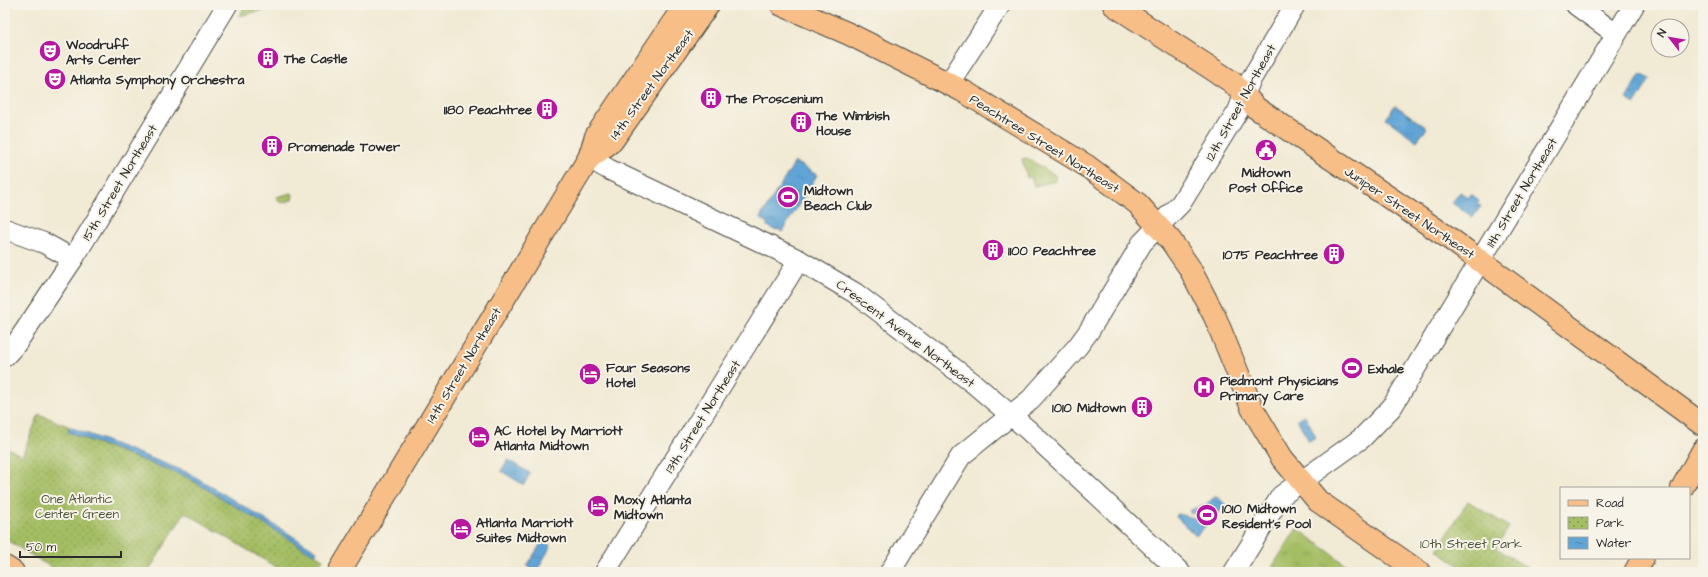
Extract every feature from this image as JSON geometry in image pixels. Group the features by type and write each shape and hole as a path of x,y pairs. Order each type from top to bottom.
{"main road":[{"name":"14th Street Northeast","path":"339,572 589,158 596,136 685,5"},
{"name":"14th Street Northeast","path":"589,158 612,141 708,5"},
{"name":"Peachtree Street Northeast","path":"782,5 849,34 949,83 1086,166 1138,204 1158,226 1189,267 1201,288 1252,408 1282,458 1318,501 1419,572"},
{"name":"Juniper Street Northeast","path":"1114,5 1232,82 1256,108 1480,260 1703,425"},
{"path":"1683,487 1703,450"},
{"path":"1635,572 1642,559"},
{"path":"5,567 13,572"}],"street":[{"name":"15th Street Northeast","path":"5,356 16,344 73,259 227,5"},
{"path":"949,83 1000,5"},
{"name":"12th Street Northeast","path":"890,572 961,456 1031,399 1078,346 1089,331 1142,243 1180,203 1238,111 1250,80 1295,5"},
{"path":"1576,5 1616,34"},
{"name":"11th Street Northeast","path":"1234,572 1281,496 1300,481 1355,444 1392,407 1634,5"},
{"name":"Crescent Avenue Northeast","path":"589,158 608,169 799,260 855,294 967,377 1180,572"},
{"path":"5,229 44,243 73,259"},
{"name":"13th Street Northeast","path":"605,572 799,260"}],"green space":[{"path":"246,5 280,5 280,6 239,16"},
{"path":"1027,158 1055,175 1056,181 1034,186 1031,177 1027,178 1022,159"},
{"path":"291,193 293,194 292,200 281,203 276,197"},
{"name":"One Atlantic Center Green","path":"39,414 70,427 68,432 187,477 323,559 315,572 284,572 185,512 148,572 59,572 5,539 5,446 22,456"},
{"name":"10th Street Park","path":"1468,501 1509,527 1496,548 1534,572 1467,572 1437,550"},
{"path":"1297,528 1356,572 1269,572"}],"water":[{"path":"1641,74 1650,79 1635,104 1626,99"},
{"path":"1395,105 1427,128 1417,141 1386,119"},
{"name":"Midtown Beach Club","path":"795,162 817,175 782,232 778,229 776,231 766,225 768,223 760,218"},
{"path":"1460,192 1469,198 1471,194 1479,200 1477,203 1481,206 1473,217 1452,203"},
{"path":"1305,415 1316,437 1309,441 1297,419"},
{"path":"70,427 189,473 317,551 315,555 187,477 68,432"},
{"path":"508,460 530,473 524,485 501,471"},
{"name":"1010 Midtown Resident's Pool","path":"1216,496 1226,505 1196,536 1176,517 1177,514 1198,519 1198,514 1190,513 1190,510 1204,506"},
{"path":"543,540 551,546 536,572 527,566"}],"place":[{"name":"Woodruff Arts Center","path":"50,51"},
{"name":"The Castle","path":"268,58"},
{"name":"Atlanta Symphony Orchestra","path":"55,79"},
{"name":"The Proscenium","path":"711,98"},
{"name":"1180 Peachtree","path":"547,109"},
{"name":"The Wimbish House","path":"801,122"},
{"name":"Promenade Tower","path":"272,146"},
{"name":"Midtown Post Office","path":"1266,150"},
{"name":"Midtown Beach Club","path":"788,197"},
{"name":"1100 Peachtree","path":"993,250"},
{"name":"1075 Peachtree","path":"1334,254"},
{"name":"Exhale","path":"1352,368"},
{"name":"Four Seasons Hotel","path":"590,374"},
{"name":"Piedmont Physicians Primary Care","path":"1204,387"},
{"name":"1010 Midtown","path":"1142,407"},
{"name":"AC Hotel by Marriott Atlanta Midtown","path":"479,437"},
{"name":"Moxy Atlanta Midtown","path":"598,506"},
{"name":"1010 Midtown Resident's Pool","path":"1207,515"},
{"name":"Atlanta Marriott Suites Midtown","path":"461,529"}]}
